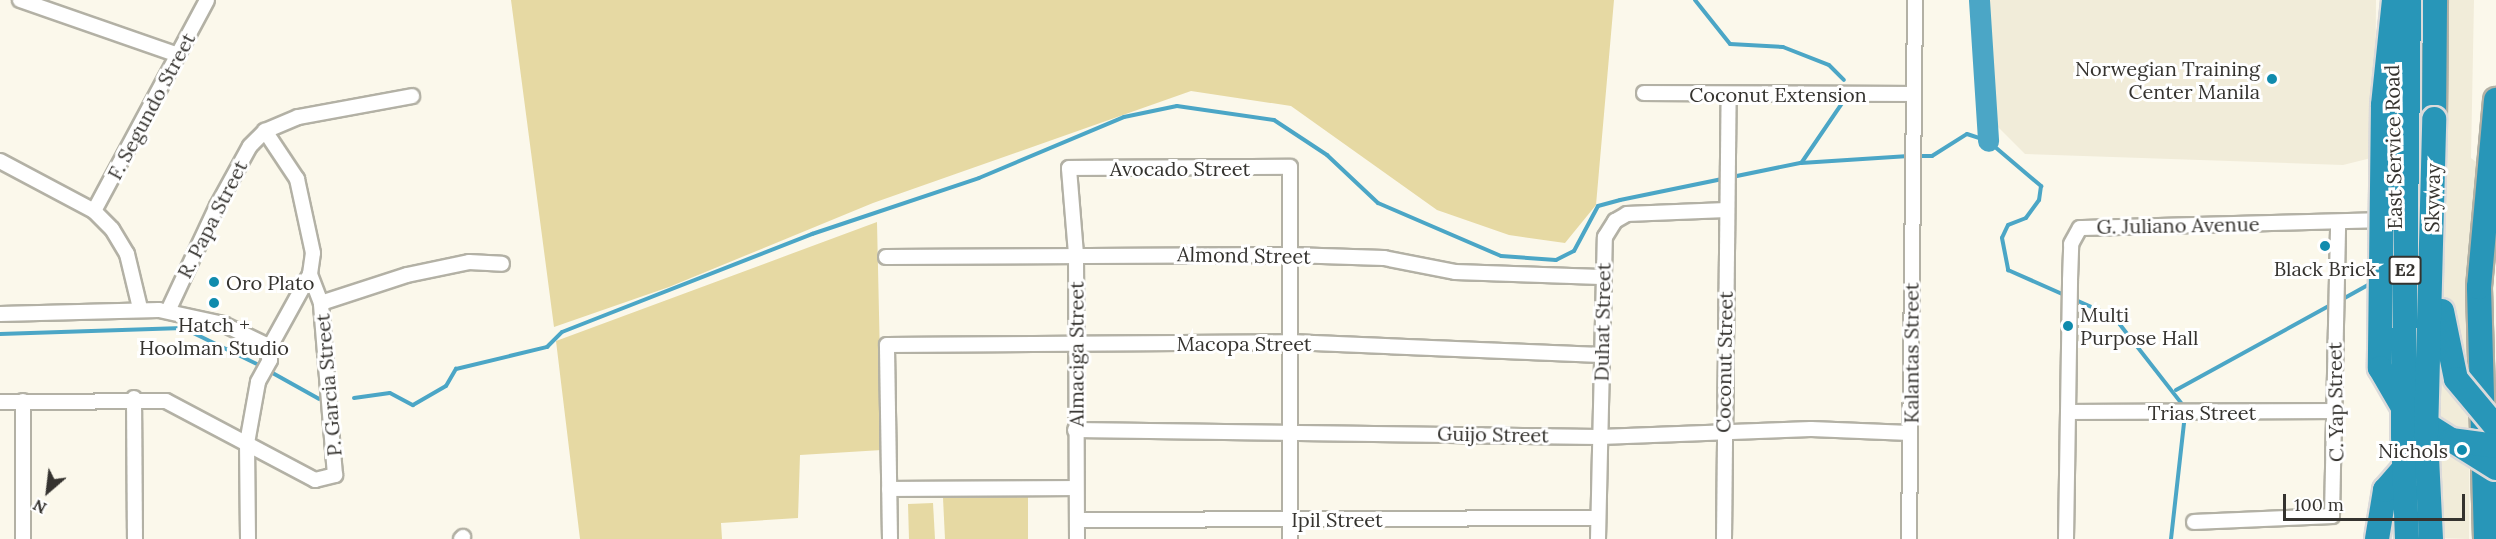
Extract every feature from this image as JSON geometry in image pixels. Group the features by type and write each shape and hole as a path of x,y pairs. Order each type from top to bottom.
{"highway":[{"path":"2392,0 2383,105 2380,368 2406,411 2496,468"},
{"name":"Skyway","path":"2406,529 2403,436 2407,0"},
{"name":"Skyway","path":"2431,539 2426,435 2435,0"},
{"path":"2486,539 2479,287 2496,100"},
{"path":"2434,118 2446,347 2464,392 2496,427"},
{"path":"2377,539 2385,490 2411,461 2447,440 2496,446"}],"main road":[{"name":"East Service Road","path":"2392,0 2403,219"},
{"name":"East Service Road","path":"2406,529 2403,219 2407,0"}],"street":[{"path":"20,0 178,55"},
{"name":"F. Segundo Street","path":"94,211 207,0"},
{"path":"1913,94 1915,0"},
{"name":"Coconut Extension","path":"1644,93 1913,94"},
{"name":"Coconut Street","path":"1724,539 1728,94"},
{"name":"Kalantas Street","path":"1908,539 1913,94"},
{"path":"265,131 298,117 412,96"},
{"name":"P. Garcia Street","path":"0,402 134,398 166,401 315,480 336,476 321,303 310,274 313,253 297,179 265,131"},
{"name":"R. Papa Street","path":"168,311 217,206 250,146 265,131"},
{"path":"0,161 94,211 127,255 140,308"},
{"name":"Avocado Street","path":"1069,168 1290,168 1290,255"},
{"name":"Almaciga Street","path":"1069,168 1076,254 1077,539"},
{"name":"Duhat Street","path":"1598,539 1601,277 1605,237 1615,221 1628,214 1726,210"},
{"name":"G. Juliano Avenue","path":"2066,539 2069,300 2073,236 2087,226 2403,219"},
{"name":"C. Yap Street","path":"2194,522 2331,516 2336,411 2334,300 2338,222"},
{"name":"Almond Street","path":"886,257 1076,254 1290,255 1384,258 1455,272 1601,277"},
{"path":"1290,255 1290,539"},
{"path":"321,303 407,275 468,262 502,264"},
{"path":"248,539 247,443 258,382 310,274"},
{"path":"0,314 140,308 168,311 232,327 264,344 269,356"},
{"name":"Macopa Street","path":"889,489 887,345 1290,342 1601,356"},
{"path":"134,398 135,539"},
{"path":"23,401 23,539"},
{"name":"Trias Street","path":"2068,412 2336,411"},
{"name":"Guijo Street","path":"1075,430 1290,430 1600,436 1724,434 1811,429 1910,433"},
{"path":"890,539 889,489 1076,488"},
{"name":"Ipil Street","path":"1077,520 1598,518"}],"shaded area":[{"path":"511,0 1614,0 1596,205 1565,243 1509,235 1437,210 1291,106 1191,91 873,203 669,287 554,327"},
{"path":"1990,0 2376,0 2375,157 2343,165 2025,154 1990,119"},
{"path":"2444,0 2474,0 2471,158 2480,165 2470,334 2469,539 2435,538"},
{"path":"877,222 882,450 800,455 798,518 721,523 722,539 580,539 556,341"},
{"path":"1028,497 1028,539 945,539 943,498"},
{"path":"933,503 935,539 909,539 908,504"}],"waterway":[{"path":"1695,0 1730,44 1783,47 1829,65 1844,80"},
{"path":"1979,0 1988,141"},
{"path":"1802,162 1845,99"},
{"path":"354,398 390,393 413,405 446,386 456,369 547,347 562,332 812,234 979,178 1124,117 1177,106 1274,120 1327,155 1378,203 1501,256 1556,260 1574,251 1598,206 1801,163 1909,156"},
{"path":"1916,156 1932,156 1967,134 1988,141 2041,186 2039,200 2026,218 2008,225 2002,238 2008,270 2114,317 2185,408"},
{"path":"2341,300 2373,282"},
{"path":"2176,390 2334,303"},
{"path":"0,334 183,328 263,367"},
{"path":"269,371 319,399"},
{"path":"2171,539 2185,415"}],"place":[{"name":"Norwegian Training Center Manila","path":"2272,79"},
{"name":"Black Brick","path":"2325,246"},
{"name":"Oro Plato","path":"214,282"},
{"name":"Hatch + Hoolman Studio","path":"214,303"},
{"name":"Multi Purpose Hall","path":"2068,326"},
{"name":"Nichols","path":"2462,450"}]}
